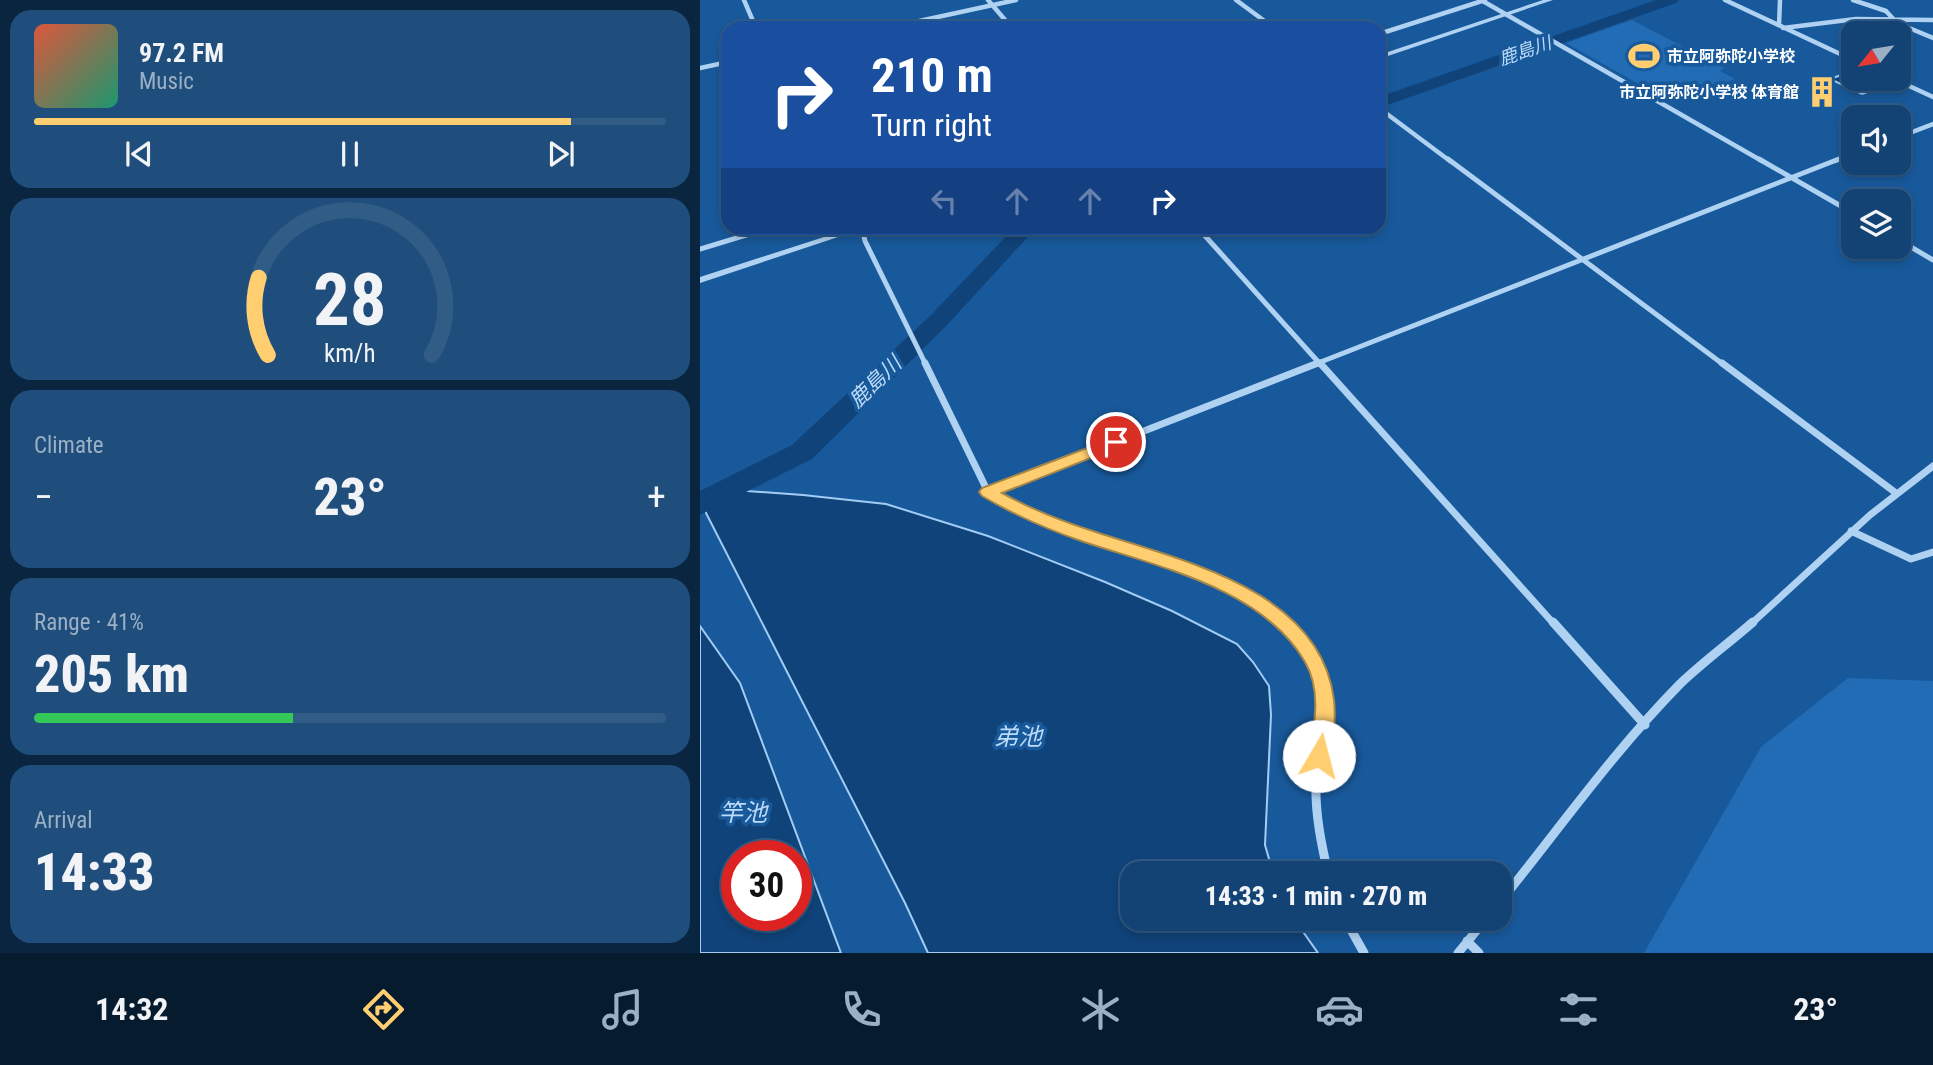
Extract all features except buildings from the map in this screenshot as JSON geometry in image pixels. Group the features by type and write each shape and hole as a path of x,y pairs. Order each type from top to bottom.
{"street":[{"path":"744,0 754,21"},
{"path":"988,0 1006,21"},
{"path":"919,21 1016,0"},
{"path":"1236,0 1264,21"},
{"path":"1386,32 1483,0 1841,206"},
{"path":"1386,55 1550,0"},
{"path":"1725,0 1841,54"},
{"path":"1780,0 1781,27"},
{"path":"1853,0 1886,11 1894,20 1933,38"},
{"path":"1781,27 1856,19 1933,20"},
{"path":"700,68 721,64"},
{"path":"1911,87 1933,97"},
{"path":"1386,113 1896,493"},
{"path":"1911,132 1933,124"},
{"path":"988,492 1841,159"},
{"path":"700,249 746,235"},
{"path":"700,280 839,235"},
{"path":"863,235 988,492 1018,509 1088,537 1189,568 1258,603 1288,625 1314,659 1323,684 1326,712 1316,779 1320,839 1325,861"},
{"path":"1204,235 1320,362 1406,463 1645,725"},
{"path":"1911,247 1933,260"},
{"path":"1512,887 1670,695 1707,659 1774,605 1851,531 1933,466"},
{"path":"1851,531 1911,559 1933,552"},
{"path":"1352,931 1364,953"},
{"path":"1458,953 1476,931"},
{"path":"1467,941 1479,953"}],"shaded area":[{"name":"市立阿弥陀小学校","path":"1632,20 1724,68 1720,71 1735,79 1669,101 1566,43"},
{"path":"1848,678 1933,681 1933,953 1644,953 1761,747"}],"water":[{"path":"1841,75 1841,84 1830,79"},
{"name":"弟池","path":"733,490 886,504 988,536 1105,582 1172,611 1237,644 1269,686 1271,715 1265,845 1270,861 1120,861 1120,931 1302,931 1318,953 928,953 706,513 706,505"},
{"name":"竿池","path":"700,626 740,683 799,840 721,840 721,931 812,931 812,875 841,953 700,953"}],"waterway":[{"name":"鹿島川","path":"1386,101 1671,0"},
{"name":"鹿島川","path":"700,504 802,452 939,320 1018,235"}],"place":[{"name":"市立阿弥陀小学校","path":"1644,56"},
{"name":"市立阿弥陀小学校 体育館","path":"1822,92"}],"route":[{"path":"1116,442 988,492 1018,509 1088,537 1189,568 1258,603 1288,625 1314,659 1323,684 1326,712 1319,756"}]}
